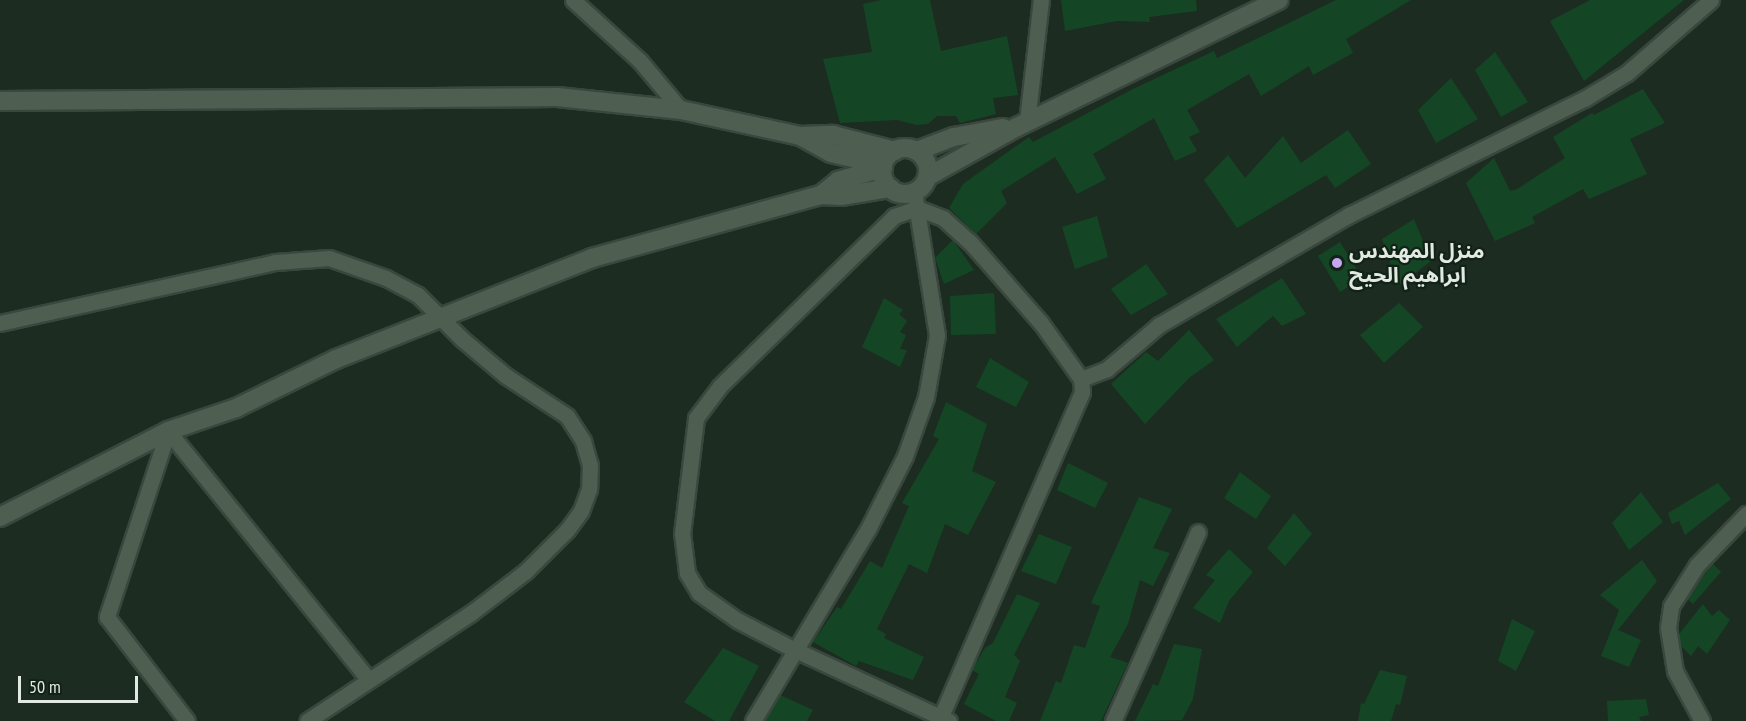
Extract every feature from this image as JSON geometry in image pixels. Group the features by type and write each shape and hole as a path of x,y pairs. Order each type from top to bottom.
{"street":[{"path":"573,0 640,61 681,110"},
{"path":"1022,124 1041,0"},
{"path":"927,177 1022,124 1280,0"},
{"path":"1081,380 1107,369 1160,325 1330,225 1584,99 1627,74 1711,0"},
{"path":"0,101 557,97 681,110 800,136 833,135 895,151 917,151 954,137 1022,124"},
{"path":"800,136 831,153 883,167"},
{"path":"821,195 838,182 883,167 895,151"},
{"path":"0,518 168,431 236,408 336,359 592,258 821,195 841,196 890,188 915,200 943,218 970,242 1041,323 1081,380 1082,392 943,720 793,649 709,600 687,573 682,534 696,418 720,386 894,216 915,200 927,177 927,162 917,151"},
{"path":"883,167 890,188"},
{"path":"753,721 793,649 868,529 905,456 926,397 937,335 915,200"},
{"path":"0,323 275,262 328,258 405,287 418,295 437,318 506,376 567,416 583,441 590,465 589,489 581,511 567,530 526,571 471,613 307,721"},
{"path":"168,431 369,680"},
{"path":"168,431 107,618 187,721"},
{"path":"1702,721 1675,671 1668,628 1671,606 1697,565 1746,514"},
{"path":"1113,721 1198,532"}],"building":[{"path":"881,0 930,0 941,51 1007,36 1018,95 993,98 996,114 960,123 956,116 937,116 928,124 917,125 897,120 840,123 823,59 872,52 863,4"},
{"path":"1061,0 1196,0 1197,11 1149,17 1150,22 1117,21 1065,31"},
{"path":"1336,0 1411,0 1346,39 1353,53 1313,75 1309,66 1261,96 1249,74 1187,110 1200,132 1189,137 1197,151 1175,161 1154,118 1093,154 1106,179 1077,194 1055,157 1001,191 1007,203 976,234 949,208 963,184 1029,137 1033,142 1133,89 1214,51 1217,58"},
{"path":"1590,0 1684,0 1584,81 1550,21"},
{"path":"1495,52 1528,102 1501,117 1475,70"},
{"path":"1451,78 1478,119 1436,143 1418,110"},
{"path":"1643,89 1665,123 1630,139 1647,174 1589,199 1583,189 1532,217 1535,223 1495,241 1466,183 1494,158 1510,191 1517,189 1565,158 1553,137 1592,113 1594,115"},
{"path":"1348,130 1371,164 1335,188 1326,175 1237,228 1204,180 1228,155 1245,178 1283,136 1301,163"},
{"path":"1097,216 1108,257 1075,269 1062,227"},
{"path":"1414,219 1431,261 1398,286 1382,239"},
{"path":"953,240 974,270 944,284 935,258"},
{"name":"منزل المهندس ابراهيم الحيح","path":"1340,242 1362,278 1340,292 1318,256"},
{"path":"1146,264 1168,294 1131,315 1111,289"},
{"path":"1282,278 1306,314 1282,326 1273,316 1237,347 1216,319"},
{"path":"994,293 996,334 951,335 950,296"},
{"path":"884,298 903,310 899,314 907,321 900,332 906,335 900,349 907,350 900,367 862,347"},
{"path":"1399,303 1423,327 1384,363 1360,335"},
{"path":"1189,330 1214,360 1189,378 1145,424 1111,384 1146,352 1158,361"},
{"path":"990,358 1029,382 1016,407 976,387"},
{"path":"946,402 987,424 972,471 996,482 968,535 945,524 927,573 909,564 877,629 886,634 884,638 924,657 913,680 859,661 856,666 813,642 837,607 841,609 870,561 882,568 909,506 902,503 939,439 933,436"},
{"path":"1068,463 1108,483 1095,508 1057,490"},
{"path":"1240,472 1271,496 1256,519 1224,498"},
{"path":"1718,483 1731,499 1685,535 1679,521 1672,524 1668,513"},
{"path":"1641,492 1663,522 1629,550 1612,523"},
{"path":"1139,497 1172,509 1153,548 1170,553 1153,586 1140,580 1128,624 1110,657 1128,663 1101,721 1040,721 1056,681 1061,683 1074,645 1085,648 1100,606 1091,603"},
{"path":"1294,513 1312,534 1285,566 1267,548"},
{"path":"1039,534 1072,547 1056,584 1021,571"},
{"path":"1229,549 1253,572 1229,601 1220,623 1193,608 1215,580 1206,575"},
{"path":"1642,560 1657,581 1618,630 1641,640 1629,667 1601,656 1619,610 1600,595"},
{"path":"1712,563 1721,572 1693,604 1687,599"},
{"path":"1017,594 1040,603 1014,655 1020,661 1005,697 1017,703 1009,721 996,721 964,704 979,674 972,670 985,648 993,643"},
{"path":"1703,604 1712,616 1719,610 1730,620 1707,654 1698,646 1691,656 1681,646 1679,634"},
{"path":"1512,619 1535,631 1516,671 1498,661"},
{"path":"1174,644 1202,649 1193,699 1182,720 1135,721 1153,684 1158,686"},
{"path":"723,648 759,666 729,721 715,721 684,702"},
{"path":"1380,670 1407,676 1400,705 1396,704 1391,721 1358,721 1361,703 1364,704"},
{"path":"780,695 813,710 807,721 765,721"},
{"path":"1646,699 1649,715 1639,717 1641,721 1608,721 1607,701"}],"place":[{"name":"منزل المهندس ابراهيم الحيح","path":"1337,263"}]}
